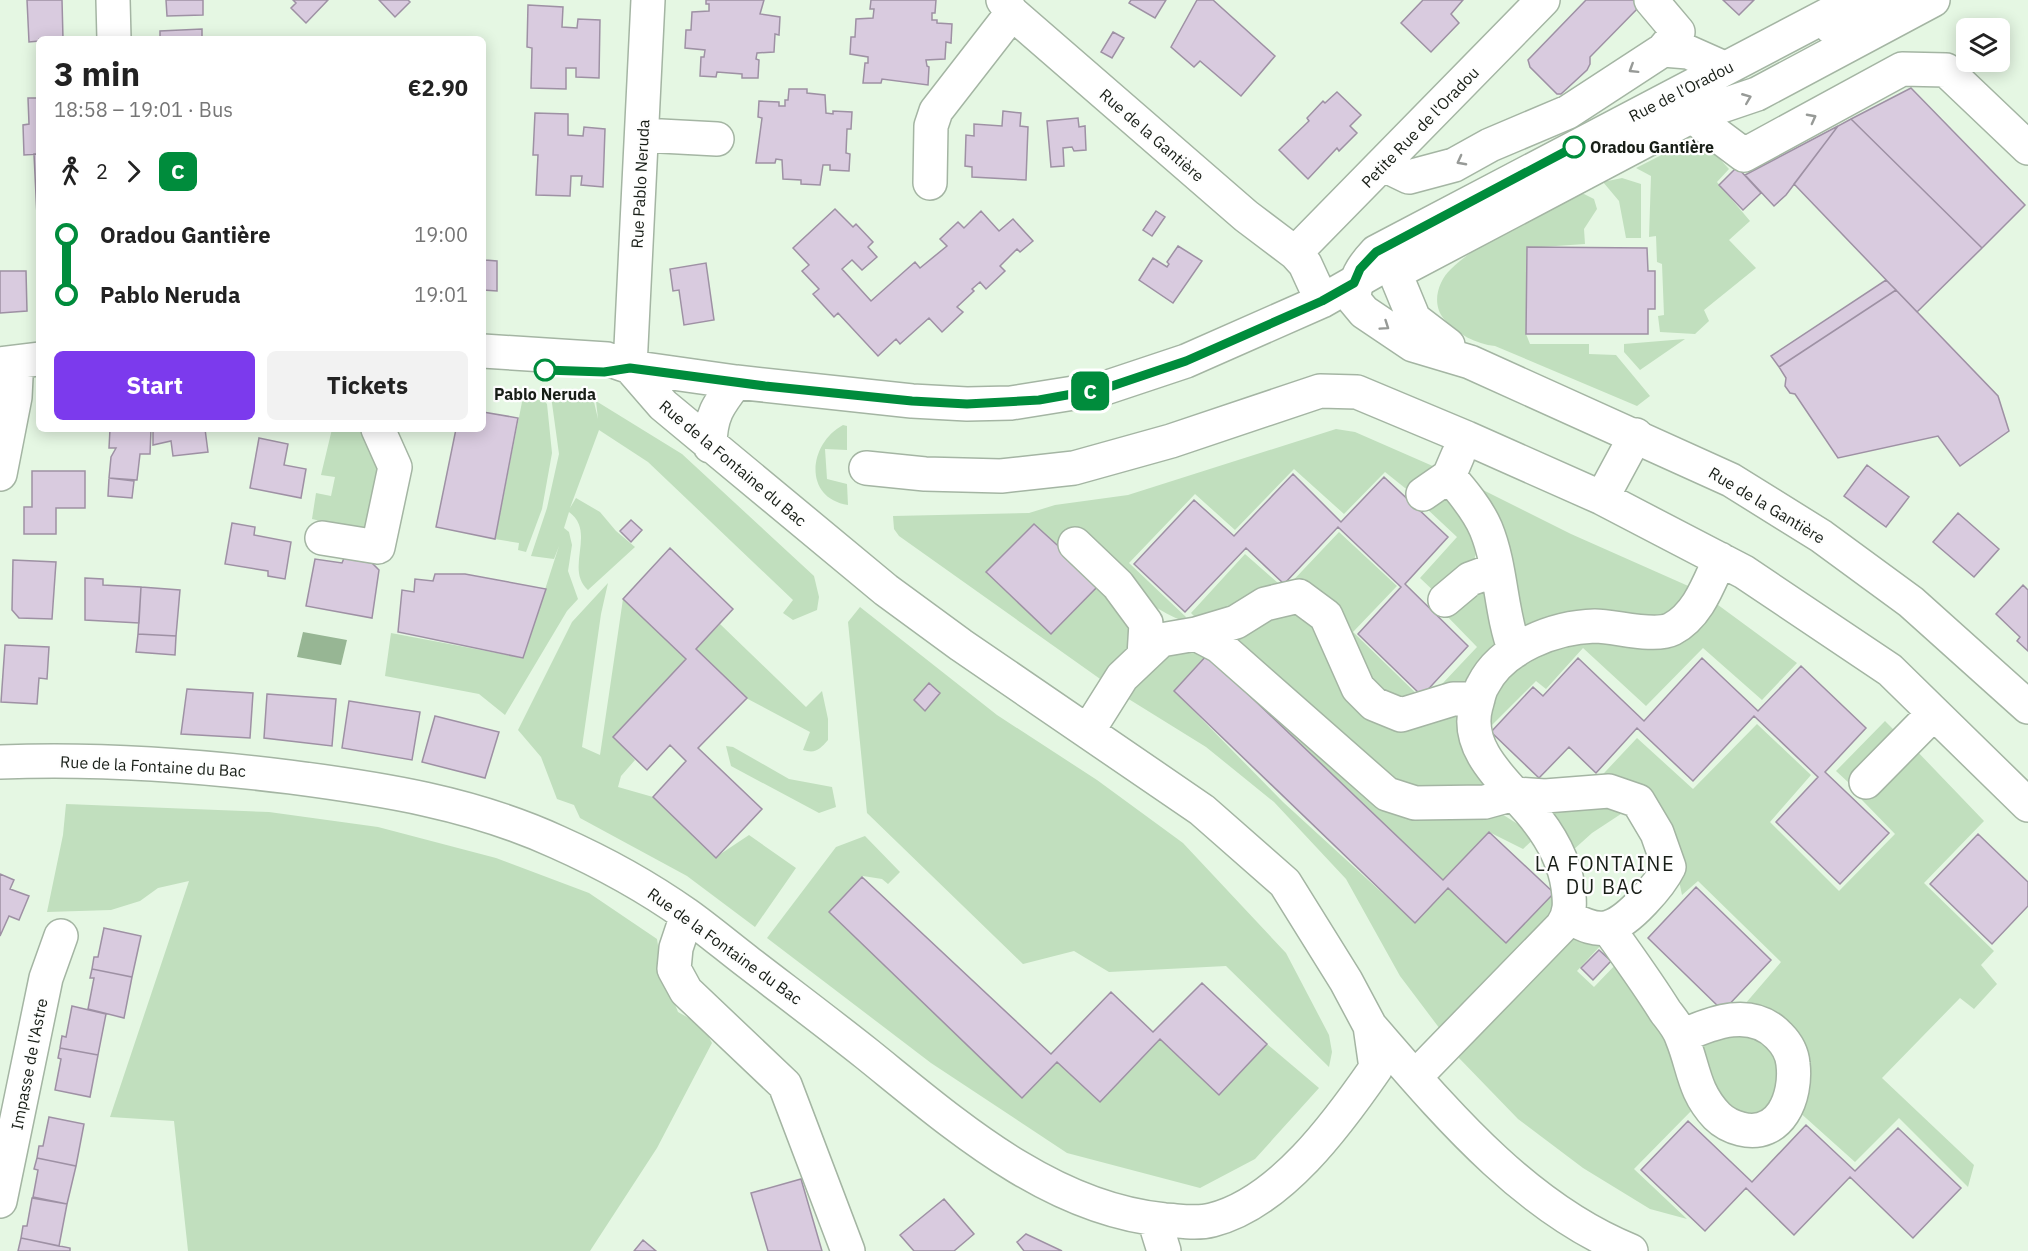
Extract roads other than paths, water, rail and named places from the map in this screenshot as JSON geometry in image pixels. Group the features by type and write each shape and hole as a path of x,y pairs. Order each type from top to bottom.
{"street":[{"path":"113,0 114,36"},
{"name":"Rue Pablo Neruda","path":"630,368 648,0"},
{"name":"Petite Rue de l'Oradou","path":"1295,253 1384,165 1543,0"},
{"path":"1384,165 1409,177 1454,165 1490,145 1568,112 1663,50 1677,32 1651,0"},
{"name":"Rue de l'Oradou","path":"486,351 607,359 630,368 912,401 967,404 1039,400 1106,388 1186,361 1322,301 1354,283 1360,269 1376,252 1856,0"},
{"name":"Rue de l'Oradou","path":"1395,273 1692,116 1756,94 1880,15 1933,0"},
{"name":"Rue de la Gantière","path":"930,183 931,126 936,111 1008,7 1246,216 1295,253 1305,264 1322,301"},
{"path":"1354,283 1442,229 1880,15 1902,69"},
{"path":"1663,50 1688,52 1724,68"},
{"path":"1692,116 1744,155 1902,69 1946,70 2028,148"},
{"path":"642,135 717,139"},
{"path":"1354,283 1395,273"},
{"name":"Rue de la Gantière","path":"1395,273 1414,319 1468,362"},
{"name":"Rue de la Gantière","path":"1354,283 1354,300 1365,312 1413,345 1468,362 1636,435 1731,480 1821,536 1911,602 2028,707"},
{"name":"Rue de l'Oradou","path":"486,364 545,370 604,372 630,368"},
{"name":"Rue de la Fontaine du Bac","path":"630,368 663,405 710,446 886,590 1202,810 1285,883 1346,981 1370,1026 1415,1077 1489,1154 1538,1197 1604,1240 1631,1251"},
{"path":"0,474 19,371"},
{"path":"710,446 710,423 719,404 736,382"},
{"path":"866,468 925,474 1001,476 1074,468 1181,437 1320,391 1357,393 1467,438 1602,498 1744,572 1890,670 2028,805"},
{"path":"322,538 378,548 395,467 379,432"},
{"path":"1602,498 1636,435"},
{"path":"1467,438 1436,485 1462,490 1486,528 1497,568 1506,628 1515,651"},
{"path":"1075,544 1118,585 1146,623 1144,656"},
{"path":"1415,1077 1562,926 1568,917 1570,903 1566,874 1547,835 1498,776 1479,748 1473,717 1483,685 1494,670 1522,646 1565,631 1596,626 1630,632 1670,630 1691,615 1720,559"},
{"path":"1445,600 1470,579 1497,568"},
{"path":"1088,731 1122,677 1161,640 1196,634 1236,622 1265,604 1299,596 1326,616 1358,688 1374,704 1401,715 1453,699 1478,699"},
{"path":"1196,634 1219,646 1387,794 1415,803 1485,802 1514,794 1545,796 1609,791 1638,801 1658,834 1670,867 1662,881 1622,920 1608,928 1595,928 1568,917"},
{"path":"1866,782 1934,713"},
{"name":"Rue de la Fontaine du Bac","path":"0,762 46,760 210,766 418,796 491,816 554,841 626,876 687,915 777,982 931,1105 992,1150 1060,1191 1112,1209 1154,1219 1197,1222 1214,1220 1266,1196 1344,1115 1376,1068 1370,1026"},
{"path":"687,915 676,948 674,969 686,991 785,1085 848,1251"},
{"path":"1608,928 1682,1036"},
{"name":"Impasse de l'Astre","path":"1,1196 46,978 61,936"},
{"path":"1154,1219 1164,1251"}],"place":[{"name":"Oradou Gantière","path":"1574,147"},
{"name":"Pablo Neruda","path":"545,370"}],"district":[{"name":"LA FONTAINE DU BAC","path":"1605,876"}]}
